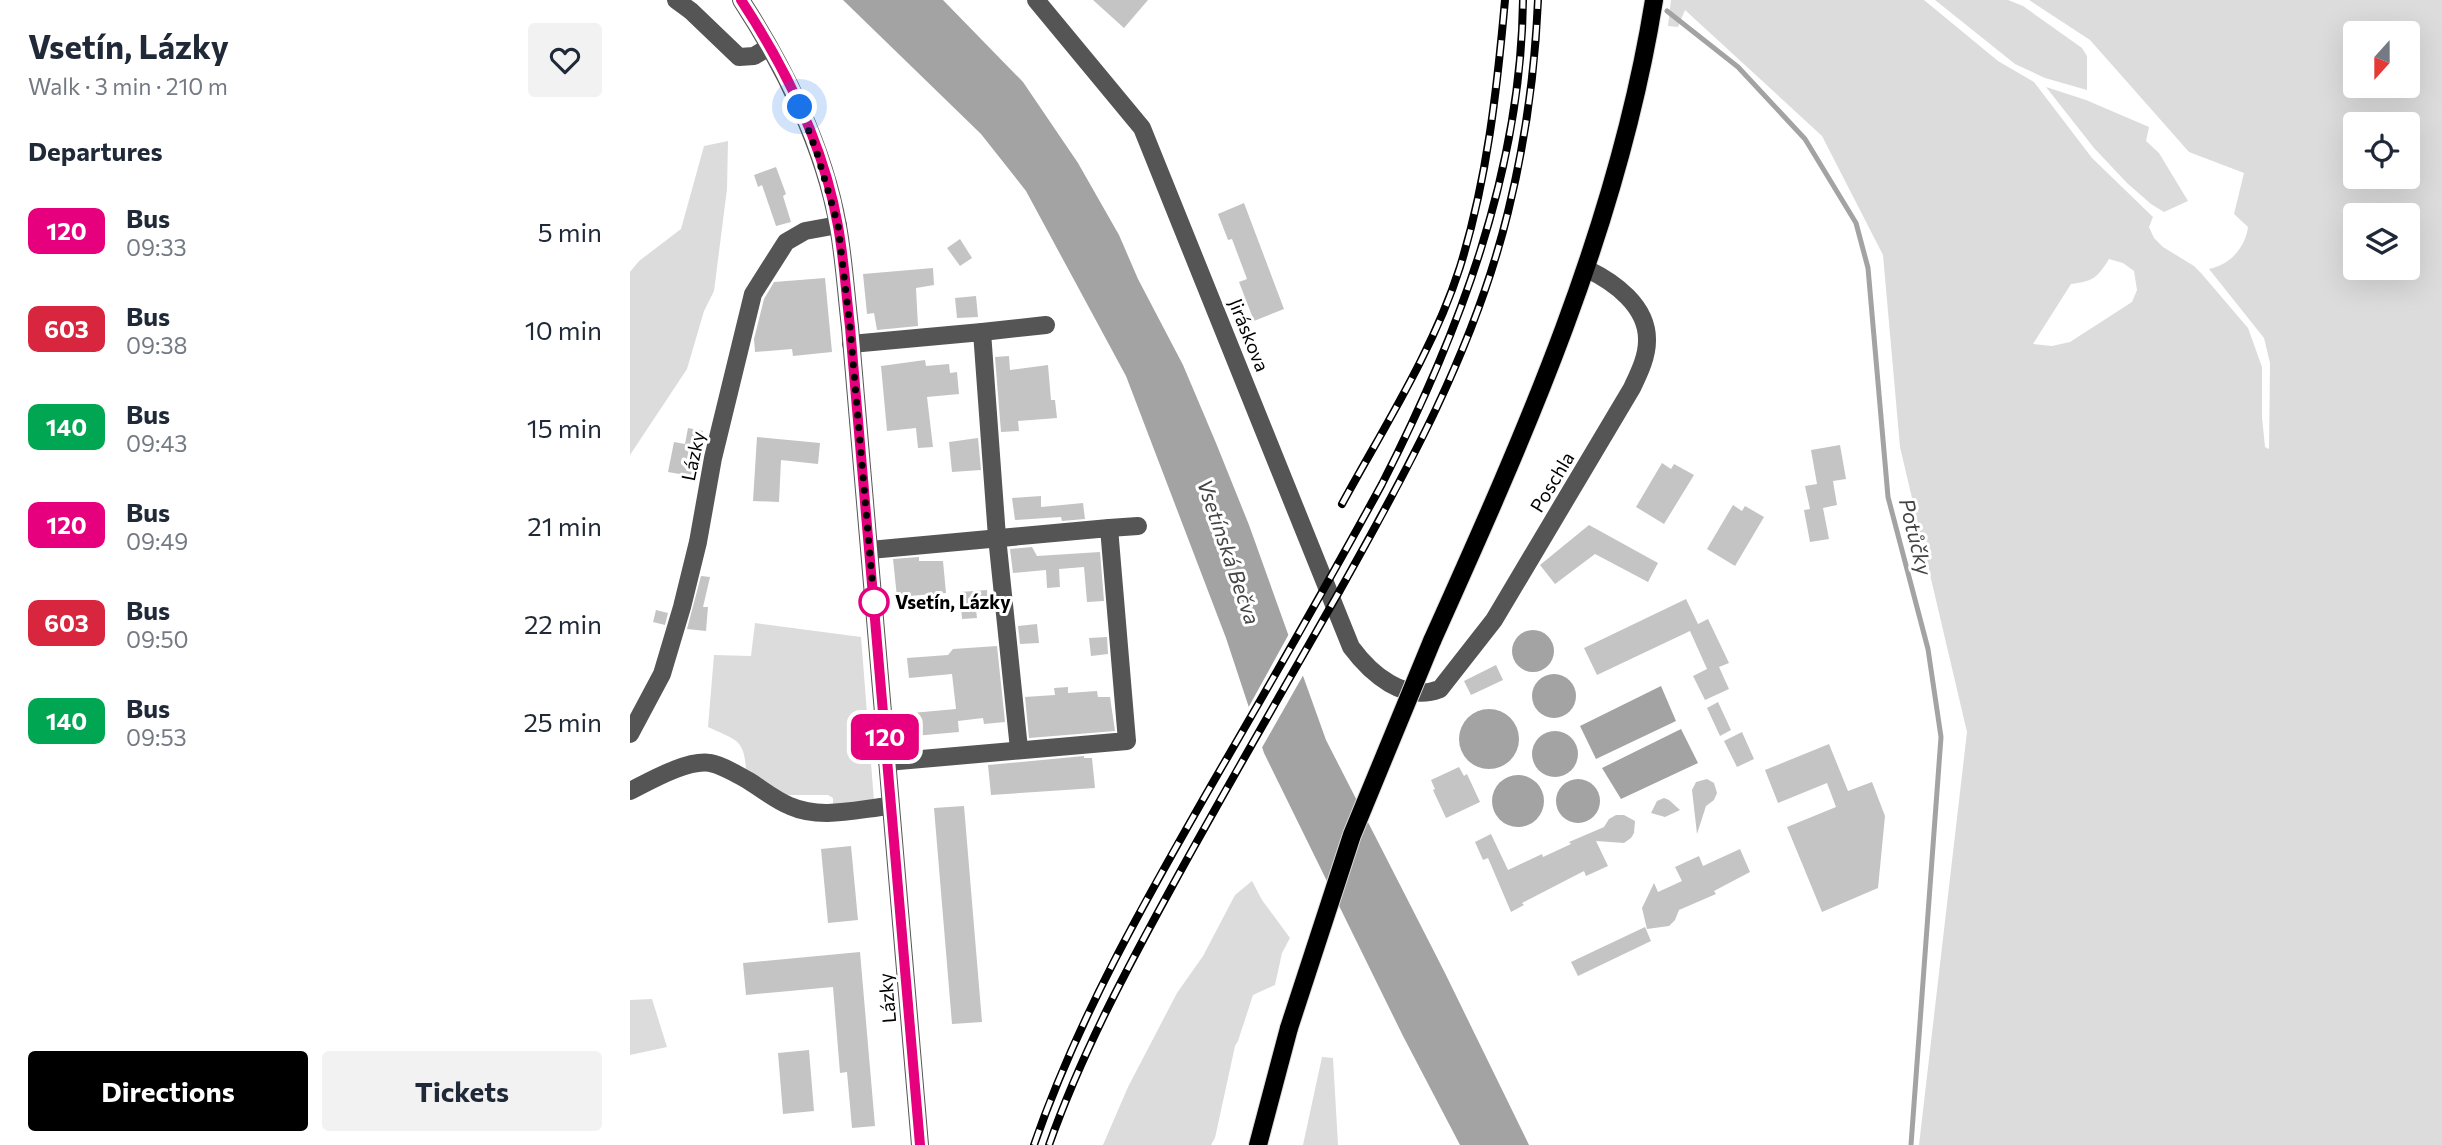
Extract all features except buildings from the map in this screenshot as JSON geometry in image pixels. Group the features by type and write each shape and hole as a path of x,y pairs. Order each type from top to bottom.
{"main road":[{"path":"1258,1145 1289,1028 1352,835 1432,641 1541,391 1587,269 1611,192 1634,103 1654,0"}],"street":[{"path":"676,0 739,57 754,56 769,47"},
{"name":"Lázky","path":"741,0 800,107 838,225 870,550 920,1145"},
{"name":"Jiráskova","path":"1036,0 1142,128 1351,647 1372,672 1385,682 1406,690"},
{"name":"Lázky","path":"630,734 662,674 682,607 719,434 753,294 786,242 805,231 838,225"},
{"name":"Poschla","path":"1406,690 1431,693 1440,689 1494,620 1632,388 1643,363 1647,342 1646,327 1639,311 1626,295 1607,279 1587,269"},
{"path":"851,344 1046,325"},
{"path":"982,332 997,537 1019,749"},
{"path":"870,550 1138,526"},
{"path":"887,762 1127,741 1109,528"},
{"path":"630,791 694,763 710,763 739,776 790,806 808,811 825,813 890,806"}],"shaded area":[{"path":"1671,0 1924,0 1998,61 2034,82 2092,158 2153,217 2149,227 2154,238 2163,247 2194,266 2248,328 2262,367 2262,417 2265,447 2269,449 2270,363 2264,338 2209,269 2224,264 2244,242 2248,227 2234,214 2244,173 2189,152 2090,40 2029,0 2442,0 2442,1145 1919,1145 1967,732 1900,447 1883,255 1822,136 1685,10 1678,27 1668,26","holes":["2109,259 2123,263 2134,271 2137,290 2132,302 2070,342 2052,346 2033,344 2071,284 2094,278"]},
{"path":"1935,0 2008,0 2023,6 2082,48 2087,56 2087,90 2045,78 2015,64"},
{"path":"2046,87 2086,100 2149,127 2146,141 2159,153 2188,201 2164,212 2151,204 2094,148"},
{"path":"728,141 727,189 714,291 704,311 687,369 630,455 630,272 639,261 681,229 704,146"},
{"path":"755,623 861,637 874,801 833,807 833,798 828,795 784,795 746,772 741,746 732,738 708,727 714,655 751,656"},
{"path":"1252,881 1262,900 1290,938 1282,953 1275,985 1253,995 1235,1046 1215,1138 1211,1145 1103,1145 1128,1087 1177,993 1203,956 1235,895"},
{"path":"652,999 667,1047 630,1055 630,1000"},
{"path":"1322,1057 1333,1058 1338,1145 1303,1145"}],"water":[{"name":"Vsetínská Bečva","path":"843,0 943,0 1023,82 1078,163 1119,235 1138,279 1183,365 1249,525 1326,740 1529,1145 1460,1145 1403,1036 1264,753 1226,638 1126,376 1026,191 981,134"},
{"path":"1533,630 1548,636 1554,651 1548,666 1533,672 1518,666 1512,651 1518,636"},
{"path":"1554,674 1569,681 1576,696 1569,711 1554,718 1539,711 1532,696 1539,681"},
{"path":"1661,686 1676,721 1596,759 1580,726"},
{"path":"1489,709 1506,714 1514,722 1519,739 1514,756 1506,764 1489,769 1472,764 1464,756 1459,739 1464,722 1472,714"},
{"path":"1681,729 1698,763 1621,799 1602,768"},
{"path":"1555,731 1571,738 1578,754 1571,770 1555,777 1539,770 1532,754 1539,738"},
{"path":"1518,775 1537,782 1544,801 1537,820 1518,827 1499,820 1492,801 1499,782"},
{"path":"1578,779 1593,786 1600,801 1593,816 1578,823 1563,816 1556,801 1563,786"}],"pier":[{"path":"1290,632 1305,672 1260,751 1247,710"}],"waterway":[{"name":"Potůčky","path":"1667,11 1738,67 1805,139 1856,223 1868,268 1888,497 1928,649 1941,737 1911,1145"}],"railway":[{"path":"1342,504 1422,359 1460,267 1490,135 1505,0"},
{"path":"1034,1145 1071,1051 1114,961 1382,484 1436,369 1481,250 1498,189 1520,64 1523,0"},
{"path":"1049,1145 1092,1040 1126,972 1389,501 1437,408 1458,360 1494,262 1514,186 1528,107 1538,0"}],"bus line":[{"name":"120","path":"741,0 800,107 838,225 850,327 920,1145"}],"place":[{"name":"Vsetín, Lázky","path":"874,602"}],"route":[{"path":"800,107 838,225 850,327 874,602"}]}
